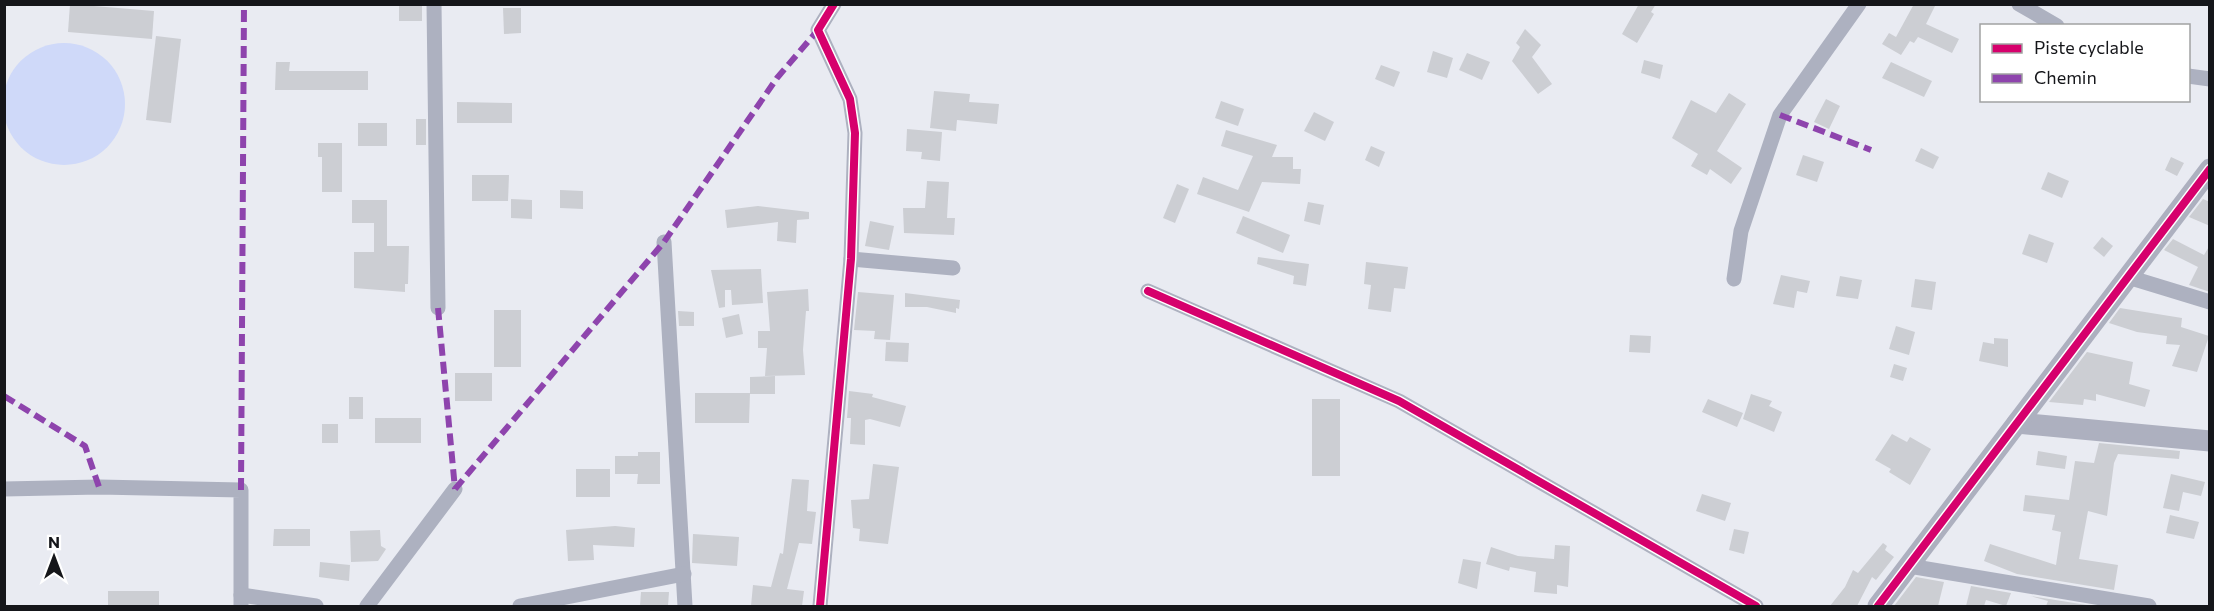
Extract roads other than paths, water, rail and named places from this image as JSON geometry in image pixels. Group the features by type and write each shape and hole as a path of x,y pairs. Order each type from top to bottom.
{"street":[{"path":"434,4 438,308"},
{"path":"820,606 851,259 854,116 850,99 818,30 834,4"},
{"path":"1734,279 1741,231 1780,115 1859,4"},
{"path":"2019,4 2054,24"},
{"path":"2190,76 2210,79"},
{"path":"1878,606 2210,169"},
{"path":"664,243 686,606"},
{"path":"851,259 953,268"},
{"path":"2128,277 2210,302"},
{"path":"1148,291 1399,401 1756,606"},
{"path":"2017,423 2210,441"},
{"path":"4,489 99,487 241,490 241,601 316,606"},
{"path":"367,606 455,489"},
{"path":"1909,566 2149,606"},
{"path":"520,606 684,574"}]}
